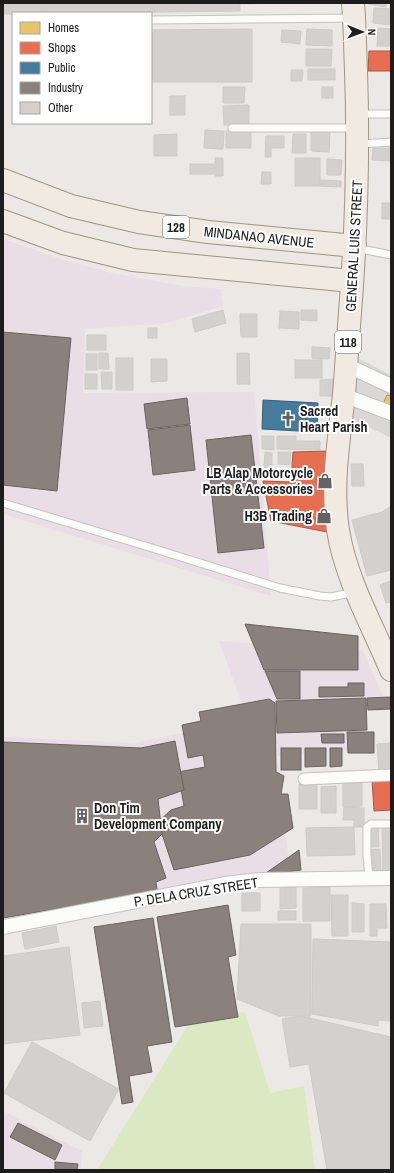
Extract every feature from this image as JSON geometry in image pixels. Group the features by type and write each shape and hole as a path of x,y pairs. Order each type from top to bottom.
{"main road":[{"name":"GENERAL LUIS STREET","path":"354,11 357,129 355,247 344,395 335,477 335,505 338,532 356,592 391,670"},
{"name":"MINDANAO AVENUE","path":"3,180 71,206 139,222 208,232 355,247"},
{"path":"3,221 64,243 132,260 352,281"},
{"path":"328,278 332,244"}],"street":[{"path":"346,365 391,386"},
{"path":"344,395 391,413"},
{"path":"304,779 391,775"},
{"name":"P. DELA CRUZ STREET","path":"3,927 225,884 259,880 391,878"}],"lane":[{"path":"152,20 354,11"},
{"path":"357,129 391,114"},
{"path":"232,128 357,129 391,142"},
{"path":"355,247 391,255"},
{"path":"3,503 280,588 331,597 356,592"},
{"path":"369,878 367,827 372,824 391,824"}],"shaded area":[{"path":"3,239 61,259 107,272 182,286 221,289 223,306 166,323 85,329 83,393 254,392 271,596 3,514"},
{"path":"356,357 391,375 391,438 350,418"},
{"path":"219,641 363,651 387,705 362,707 364,750 277,756 290,873 3,924 3,737 134,743 248,720"},
{"path":"3,1111 82,1151 81,1170 3,1170"}],"green space":[{"path":"245,1012 270,1093 304,1086 315,1170 97,1170 192,1019"}],"building: Homes":[{"path":"387,395 391,396 391,408 383,404"}],"building: Shops":[{"path":"369,51 391,51 391,71 368,71"},
{"path":"329,451 327,532 271,521 263,481 291,482 293,452"},
{"path":"391,779 391,810 374,811 372,780"}],"building: Public":[{"path":"263,400 318,403 317,432 262,429"}],"building: Industry":[{"path":"3,332 71,338 57,491 3,485"},
{"path":"187,398 190,424 147,429 144,404"},
{"path":"190,425 195,470 153,475 148,430"},
{"path":"251,435 264,548 218,553 206,440"},
{"path":"245,624 358,636 358,670 264,670"},
{"path":"265,671 300,671 300,699 277,699"},
{"path":"348,683 364,683 364,696 319,697 319,687 348,687"},
{"path":"391,697 391,709 368,710 367,698"},
{"path":"366,698 367,730 277,733 276,701"},
{"path":"269,699 275,703 276,772 284,776 281,794 288,794 293,828 250,855 174,870 158,822 171,810 184,806 178,772 205,767 203,755 188,758 182,725 201,721 199,712"},
{"path":"347,732 374,732 374,753 348,753"},
{"path":"321,734 344,734 344,743 322,743"},
{"name":"Don Tim Development Company","path":"175,741 184,790 158,799 162,834 154,842 166,878 156,882 157,889 144,894 3,918 3,742 141,748"},
{"path":"281,748 301,748 301,770 281,770"},
{"path":"305,748 326,748 326,766 305,767"},
{"path":"330,748 342,748 342,766 330,767"},
{"path":"299,850 301,870 263,875"},
{"path":"228,905 236,955 228,957 238,1017 175,1027 157,917"},
{"path":"153,918 172,1042 147,1046 152,1072 129,1076 133,1102 122,1104 94,927"},
{"path":"18,1123 62,1145 55,1160 10,1137"},
{"path":"55,1162 78,1164 77,1170 55,1170"}],"building: Other":[{"path":"3,3 283,3 240,4 240,11 12,12 12,14 3,14"},
{"path":"386,3 386,7 368,4"},
{"path":"374,8 391,9 391,25 373,23"},
{"path":"378,28 391,29 391,46 377,46"},
{"path":"252,29 252,82 152,82 152,30"},
{"path":"307,29 332,30 332,46 306,45"},
{"path":"282,30 301,31 300,44 281,42"},
{"path":"306,49 332,49 331,66 306,66"},
{"path":"308,69 335,69 335,80 308,80"},
{"path":"291,70 303,70 302,81 291,81"},
{"path":"223,87 245,87 244,103 223,103"},
{"path":"322,87 333,87 333,98 322,98"},
{"path":"170,96 185,96 185,115 170,115"},
{"path":"249,105 249,124 224,125 223,106"},
{"path":"205,130 224,131 223,149 204,148"},
{"path":"311,130 330,131 329,152 311,151"},
{"path":"226,131 251,131 251,148 226,148"},
{"path":"177,134 177,156 154,156 154,135"},
{"path":"293,134 306,134 306,153 292,153"},
{"path":"266,136 284,136 284,148 271,148 271,157 265,157"},
{"path":"373,148 391,148 391,161 372,160"},
{"path":"215,158 223,158 223,176 215,176 215,174 190,174 190,164 215,164"},
{"path":"295,158 320,158 320,186 295,186"},
{"path":"327,159 342,160 341,175 327,175"},
{"path":"262,172 271,172 271,184 261,184"},
{"path":"320,180 341,181 341,187 320,186"},
{"path":"382,203 391,203 391,219 382,219"},
{"path":"223,310 226,323 195,332 192,319"},
{"path":"301,310 317,310 317,321 301,320"},
{"path":"280,311 299,312 299,329 279,328"},
{"path":"240,314 257,314 257,337 241,337"},
{"path":"148,328 157,328 157,338 148,338"},
{"path":"87,335 106,335 106,350 87,350"},
{"path":"312,347 330,348 329,359 312,358"},
{"path":"99,353 108,353 109,369 99,369"},
{"path":"237,353 249,353 250,384 237,384"},
{"path":"86,354 97,354 97,370 86,370"},
{"path":"116,358 133,358 133,390 116,390"},
{"path":"151,359 167,359 167,381 151,382"},
{"path":"295,360 322,360 322,378 295,378"},
{"path":"101,372 112,372 112,389 102,389"},
{"path":"85,374 97,374 97,389 85,389"},
{"path":"337,379 338,396 320,396 320,380"},
{"path":"262,436 274,436 274,450 262,449"},
{"path":"277,436 296,436 296,441 320,441 320,450 277,449"},
{"path":"265,452 272,453 272,468 264,468"},
{"path":"278,452 291,452 290,465 278,464"},
{"path":"351,464 363,464 364,486 352,486"},
{"path":"391,506 391,570 367,576 352,520 382,512"},
{"path":"391,581 391,602 386,603 380,585"},
{"path":"391,743 391,772 379,773 377,744"},
{"path":"343,783 362,783 362,806 343,807"},
{"path":"299,784 317,784 317,809 299,809"},
{"path":"336,786 336,813 321,813 321,787"},
{"path":"344,807 364,808 364,827 354,827 354,820 343,820"},
{"path":"369,826 378,826 379,847 370,847"},
{"path":"354,827 355,855 307,856 306,828"},
{"path":"391,827 391,871 383,871 382,828"},
{"path":"380,849 381,873 369,873 368,850"},
{"path":"280,887 296,887 296,908 280,909"},
{"path":"330,887 330,921 303,921 303,888"},
{"path":"242,893 260,893 260,911 242,911"},
{"path":"331,895 348,895 348,936 332,936"},
{"path":"352,903 364,904 364,932 352,932"},
{"path":"370,904 386,904 387,928 377,928 377,936 370,936"},
{"path":"278,911 296,911 296,920 278,920"},
{"path":"241,924 311,924 311,1016 279,1016 237,999"},
{"path":"56,926 59,942 25,949 22,933"},
{"path":"313,939 391,942 391,1021 378,1020 378,1026 312,1014"},
{"path":"69,947 80,1035 3,1044 3,956"},
{"path":"100,1001 103,1026 84,1028 82,1003"},
{"path":"301,1016 391,1037 391,1170 327,1170 309,1064 290,1067 282,1019"},
{"path":"32,1042 119,1089 90,1141 4,1093"}],"place":[{"name":"Sacred Heart Parish","path":"288,419"},
{"name":"LB Alap Motorcycle Parts & Accessories","path":"325,481"},
{"name":"H3B Trading","path":"324,516"},
{"name":"Don Tim Development Company","path":"82,816"}]}
